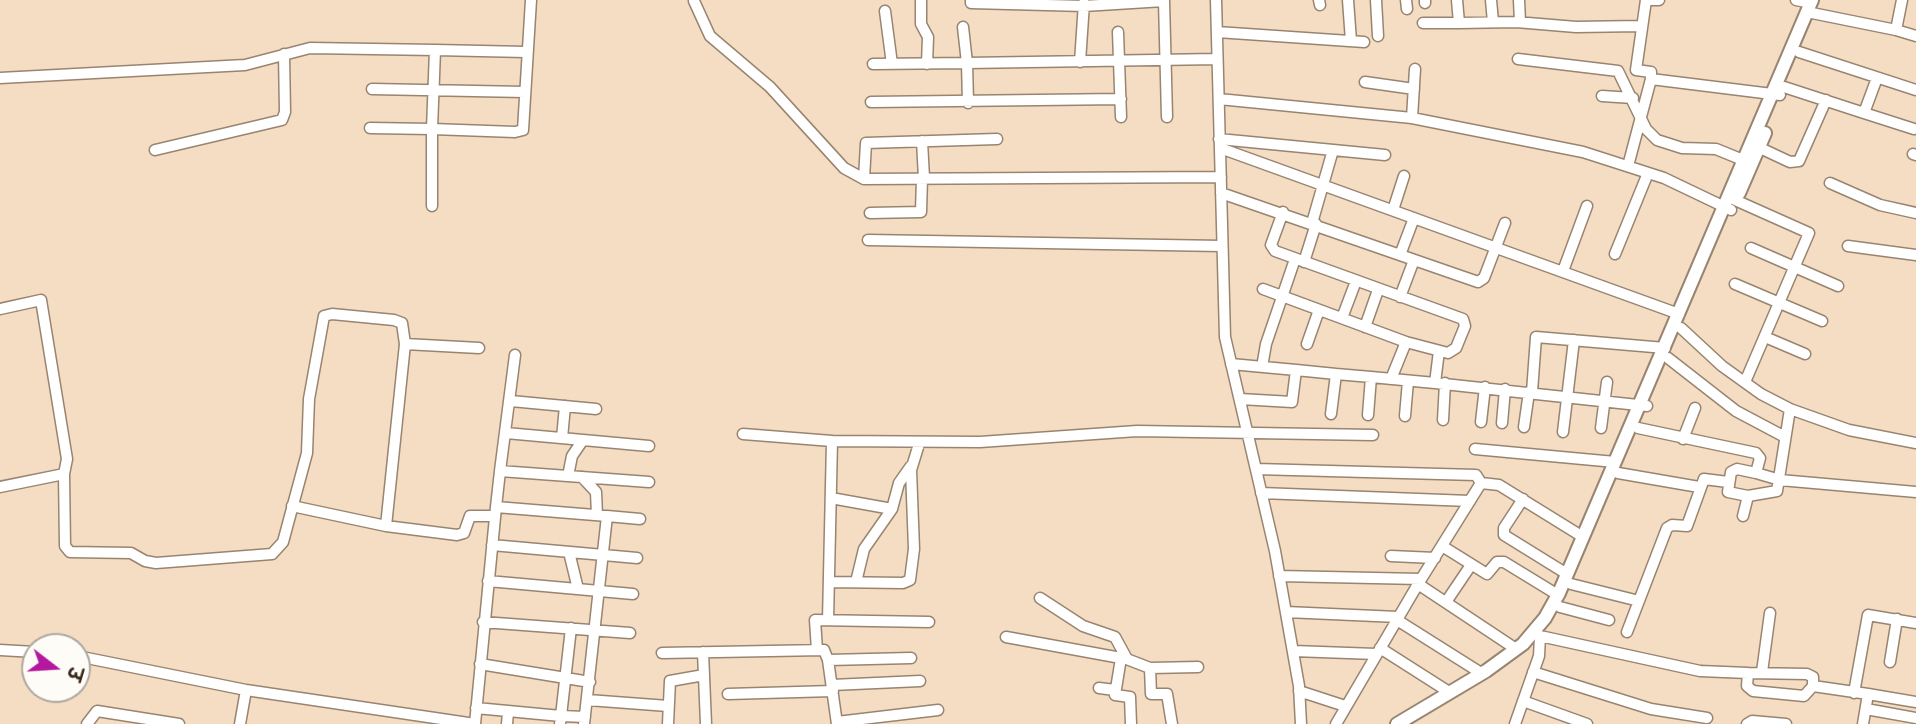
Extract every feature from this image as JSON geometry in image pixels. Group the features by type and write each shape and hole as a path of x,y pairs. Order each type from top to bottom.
{"main road":[{"path":"1730,206 1743,160 1799,52 1813,6"},
{"path":"1409,724 1490,678 1537,633 1559,601 1758,147 1813,6"},
{"path":"1569,579 1583,537 1638,428 1644,405"},
{"path":"1397,724 1481,673 1537,633"}],"street":[{"path":"370,128 523,130 531,0"},
{"path":"683,0 694,1 710,36 770,87 844,168 864,179 1220,177"},
{"path":"921,0 921,24 928,37 928,64"},
{"path":"971,0 1084,3 1164,1 1167,117"},
{"path":"1216,0 1225,337 1286,612 1299,691 1297,723"},
{"path":"1348,0 1351,41"},
{"path":"1376,0 1378,36"},
{"path":"1457,0 1459,23"},
{"path":"1491,0 1493,22"},
{"path":"1519,0 1520,22"},
{"path":"1628,166 1651,79 1651,72 1636,70 1640,26 1645,0 1659,0"},
{"path":"1797,0 1916,36"},
{"path":"1896,30 1902,0"},
{"path":"1080,62 1084,3"},
{"path":"885,11 892,64"},
{"path":"1423,23 1520,22 1576,27 1640,26"},
{"path":"963,27 968,103"},
{"path":"1118,32 1121,117"},
{"path":"1217,32 1364,42"},
{"path":"0,78 245,65 310,48 526,52"},
{"path":"432,206 435,50"},
{"path":"1799,52 1914,89 1916,77"},
{"path":"155,150 282,120 285,112 284,54"},
{"path":"873,64 1119,63 1217,59"},
{"path":"1518,59 1618,71 1649,133 1664,143 1687,149 1711,148 1743,160"},
{"path":"1412,118 1416,69"},
{"path":"1864,113 1877,78"},
{"path":"1651,79 1779,92 1826,100 1914,129"},
{"path":"1365,82 1414,89"},
{"path":"372,89 524,92"},
{"path":"1602,96 1633,98"},
{"path":"871,102 968,103 1121,99"},
{"path":"1219,99 1412,118 1583,152 1648,173 1730,206 1809,233 1745,383"},
{"path":"1758,147 1790,162 1799,161 1826,100"},
{"path":"864,179 866,143 997,139"},
{"path":"870,213 921,212 922,141"},
{"path":"1220,144 1385,155"},
{"path":"1220,144 1413,218 1563,271 1680,321 1722,366 1790,409 1849,430 1916,443"},
{"path":"1262,367 1266,344 1282,296 1314,224 1333,150"},
{"path":"1615,254 1648,173"},
{"path":"1393,210 1404,176"},
{"path":"1830,183 1880,205 1916,213"},
{"path":"1221,193 1481,281 1504,223"},
{"path":"1563,271 1587,206"},
{"path":"1263,289 1406,342 1448,354 1456,348 1465,326 1463,319 1272,249 1283,212"},
{"path":"1400,255 1413,218"},
{"path":"869,240 1222,246"},
{"path":"1848,246 1916,255"},
{"path":"1751,248 1838,286"},
{"path":"1400,297 1414,260"},
{"path":"1342,318 1356,281"},
{"path":"1734,284 1822,321"},
{"path":"1365,327 1378,290"},
{"path":"0,309 41,300 67,459 64,474 67,550 131,553 149,563 272,554 283,542 307,453 309,399 324,316 332,314 399,320 404,327 405,344 386,526"},
{"path":"1307,344 1318,310"},
{"path":"1524,427 1536,337 1666,353 1736,411 1785,437"},
{"path":"1765,337 1805,354"},
{"path":"1563,432 1574,340"},
{"path":"1391,379 1406,342"},
{"path":"405,344 479,348"},
{"path":"1439,351 1443,419"},
{"path":"91,659 246,690 475,724 488,581 515,355"},
{"path":"1231,364 1485,387 1644,405"},
{"path":"1240,400 1292,402 1296,370"},
{"path":"1331,414 1336,374"},
{"path":"1368,415 1371,377"},
{"path":"1405,416 1408,381"},
{"path":"1601,428 1607,382"},
{"path":"1481,422 1485,387"},
{"path":"1502,423 1505,389"},
{"path":"511,401 596,409"},
{"path":"562,438 565,406"},
{"path":"1683,439 1695,408"},
{"path":"1790,409 1780,480 1775,493 1748,496 1728,492 1728,482 1734,469 1780,480 1844,488 1916,492"},
{"path":"1638,428 1756,453 1760,458 1756,473"},
{"path":"743,434 832,441 919,443 1137,431 1373,435"},
{"path":"506,433 649,446"},
{"path":"568,476 572,456 583,440"},
{"path":"828,620 832,441"},
{"path":"856,582 864,549 892,509 899,483 911,466 919,443"},
{"path":"1475,449 1617,468 1699,487"},
{"path":"829,582 903,583 912,576 914,549 911,466"},
{"path":"1256,469 1476,475 1481,483"},
{"path":"500,471 649,482"},
{"path":"0,487 64,474"},
{"path":"476,708 585,721 604,554 602,516 596,492 581,477"},
{"path":"1627,632 1667,528 1672,525 1687,526 1699,487 1706,479 1728,482"},
{"path":"1481,483 1499,485 1583,537"},
{"path":"1336,724 1481,483"},
{"path":"1261,493 1470,500"},
{"path":"1743,516 1748,496"},
{"path":"831,498 892,509"},
{"path":"1523,499 1504,528 1504,535 1569,579 1639,601"},
{"path":"292,506 386,526 457,535 464,533 470,516 496,512 640,519"},
{"path":"492,545 636,558"},
{"path":"1442,546 1487,574 1501,561 1559,601 1609,620"},
{"path":"569,552 578,589"},
{"path":"1391,556 1435,558"},
{"path":"1446,602 1471,565"},
{"path":"1279,576 1419,582 1516,649"},
{"path":"488,581 633,594"},
{"path":"1040,598 1083,625 1115,637 1124,659 1115,695 1129,697 1132,724"},
{"path":"1286,612 1397,619 1481,673"},
{"path":"1762,672 1770,613"},
{"path":"1854,693 1866,619 1872,615 1916,623"},
{"path":"1889,662 1897,619"},
{"path":"817,650 815,620 929,622"},
{"path":"484,622 630,633"},
{"path":"560,720 571,628"},
{"path":"1515,724 1539,656 1537,633 1700,671 1811,674 1813,686"},
{"path":"1006,637 1124,659 1150,668 1198,667"},
{"path":"0,650 21,651"},
{"path":"662,653 824,650 828,660 837,723 938,710"},
{"path":"1293,651 1378,651 1449,692"},
{"path":"704,652 706,724"},
{"path":"828,660 911,658"},
{"path":"480,664 590,682"},
{"path":"1150,668 1151,694 1167,694 1172,724"},
{"path":"1533,672 1651,709 1707,718"},
{"path":"1748,674 1747,686 1753,691 1804,696 1813,686"},
{"path":"668,724 670,681 704,675"},
{"path":"728,694 920,681"},
{"path":"1813,686 1916,702"},
{"path":"1099,688 1115,690"},
{"path":"240,724 246,690"},
{"path":"1299,691 1345,706"},
{"path":"1863,724 1868,694"},
{"path":"588,699 668,706"},
{"path":"1523,701 1587,724"},
{"path":"1866,709 1916,718"},
{"path":"88,724 93,713 106,710 179,724"},
{"path":"507,724 508,712"},
{"path":"1747,724 1752,721 1786,724"}]}
